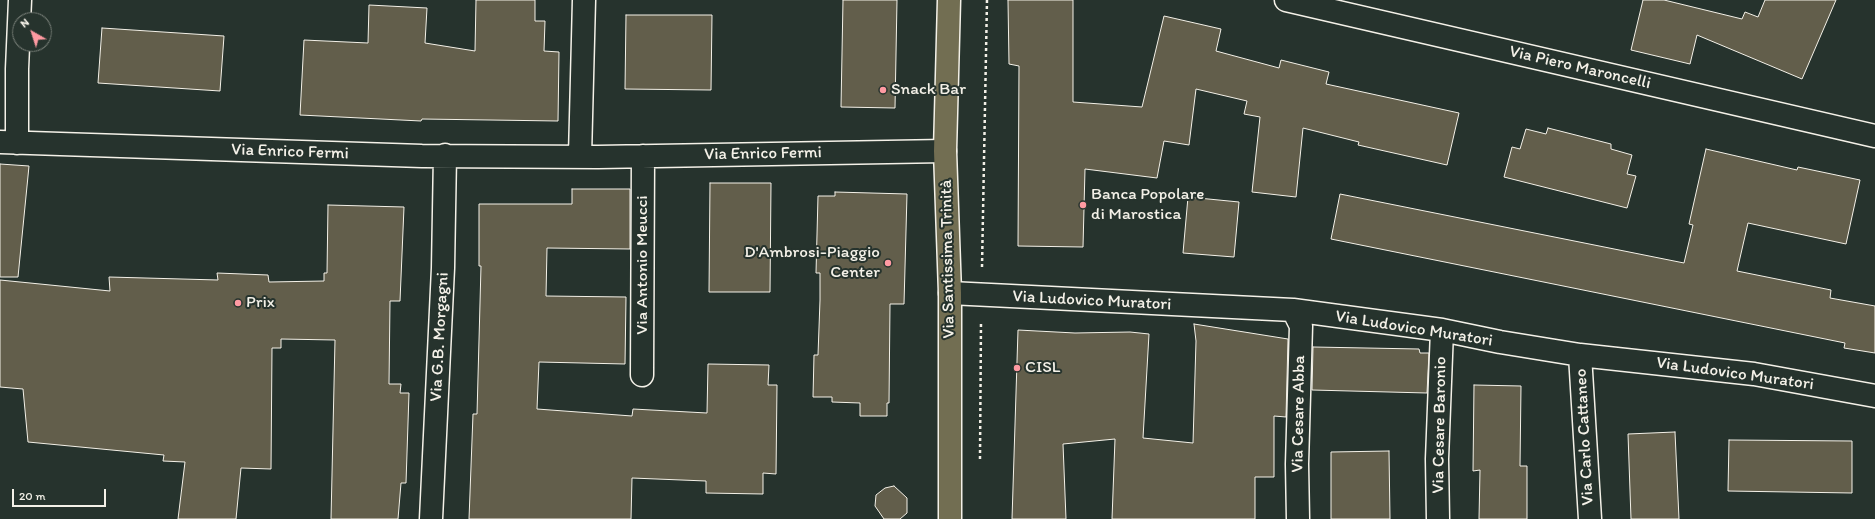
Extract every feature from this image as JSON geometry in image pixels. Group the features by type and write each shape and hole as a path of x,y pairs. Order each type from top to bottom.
{"main road":[{"name":"Via Santissima Trinità","path":"949,0 945,151 950,294 950,519"}],"street":[{"path":"8,142 17,69 20,0"},
{"path":"580,156 584,0"},
{"name":"Via Piero Maroncelli","path":"1293,1 1875,136"},
{"name":"Via Enrico Fermi","path":"8,142 445,156 643,156 945,151"},
{"name":"Via G.B. Morgagni","path":"431,519 443,268 445,156"},
{"name":"Via Antonio Meucci","path":"642,375 643,156"},
{"name":"Via Ludovico Muratori","path":"950,294 1293,310 1442,330 1500,342 1580,355 1754,374 1875,396"},
{"name":"Via Cesare Abba","path":"1293,310 1301,326 1297,464 1298,519"},
{"name":"Via Cesare Baronio","path":"1438,519 1437,458 1442,330"},
{"name":"Via Carlo Cattaneo","path":"1580,355 1590,519"}],"path":[{"path":"980,463 981,295 987,0"}],"building":[{"path":"476,0 535,0 535,21 545,21 544,51 559,52 558,121 422,119 421,121 300,115 304,40 368,43 369,5 427,8 425,43 475,51"},
{"path":"843,0 897,0 895,108 841,107"},
{"path":"1008,0 1073,0 1073,102 1142,107 1164,16 1221,29 1216,51 1279,68 1281,60 1329,72 1326,84 1459,113 1447,165 1358,145 1359,142 1303,128 1296,197 1252,192 1260,117 1244,114 1247,101 1196,89 1189,145 1164,141 1157,178 1085,169 1083,247 1018,246 1019,66 1009,64"},
{"path":"1643,0 1664,0 1742,19 1745,12 1758,17 1765,0 1836,0 1802,79 1697,35 1690,64 1631,50"},
{"path":"626,15 712,15 711,90 625,89"},
{"path":"102,28 224,36 220,91 98,83"},
{"path":"1548,128 1611,144 1611,149 1632,155 1627,174 1636,176 1627,208 1504,177 1512,147 1520,149 1526,129 1546,134"},
{"path":"1706,149 1797,170 1798,167 1860,180 1846,244 1748,223 1737,271 1831,290 1830,298 1875,306 1875,353 1844,348 1845,343 1331,239 1340,194 1684,263 1693,225 1689,224"},
{"path":"0,164 29,166 18,277 0,277"},
{"path":"710,183 771,183 770,292 709,292"},
{"path":"572,189 630,189 630,249 547,248 546,296 626,297 625,364 539,362 537,409 632,416 633,409 707,413 708,364 769,365 768,385 777,385 776,474 763,473 763,494 706,493 706,481 632,478 631,519 469,519 473,414 477,414 481,266 479,266 479,204 572,204"},
{"path":"835,192 907,194 904,304 890,304 889,403 887,403 887,416 860,416 860,403 832,402 832,397 813,397 814,355 818,355 820,300 820,273 816,273 818,196 835,196"},
{"path":"1188,197 1239,202 1234,257 1183,253"},
{"path":"328,205 404,207 400,301 390,301 389,384 401,384 400,393 409,393 406,483 401,483 398,519 331,519 335,340 281,339 281,348 272,348 271,469 241,468 236,519 178,519 185,462 163,461 164,455 28,442 23,389 0,387 0,280 110,291 109,277 218,280 217,273 268,275 269,282 324,281 324,273 327,273"},
{"path":"1194,324 1288,339 1286,417 1274,416 1274,477 1255,477 1255,519 1112,519 1115,439 1063,444 1066,519 1012,519 1018,330 1075,333 1130,332 1149,334 1143,438 1193,443 1196,341"},
{"path":"1313,347 1419,349 1420,353 1429,353 1427,393 1312,390"},
{"path":"1474,385 1521,386 1520,466 1527,466 1527,519 1479,519 1480,470 1473,471"},
{"path":"1675,432 1679,519 1631,519 1628,434"},
{"path":"1729,440 1852,441 1852,493 1728,491"},
{"path":"1389,451 1390,519 1331,519 1331,452"},
{"path":"894,486 907,498 907,513 900,519 884,519 875,506 876,495 885,488"}],"place":[{"name":"Snack Bar","path":"883,90"},
{"name":"Banca Popolare di Marostica","path":"1083,205"},
{"name":"D'Ambrosi-Piaggio Center","path":"888,263"},
{"name":"Prix","path":"238,303"},
{"name":"CISL","path":"1017,368"}]}
